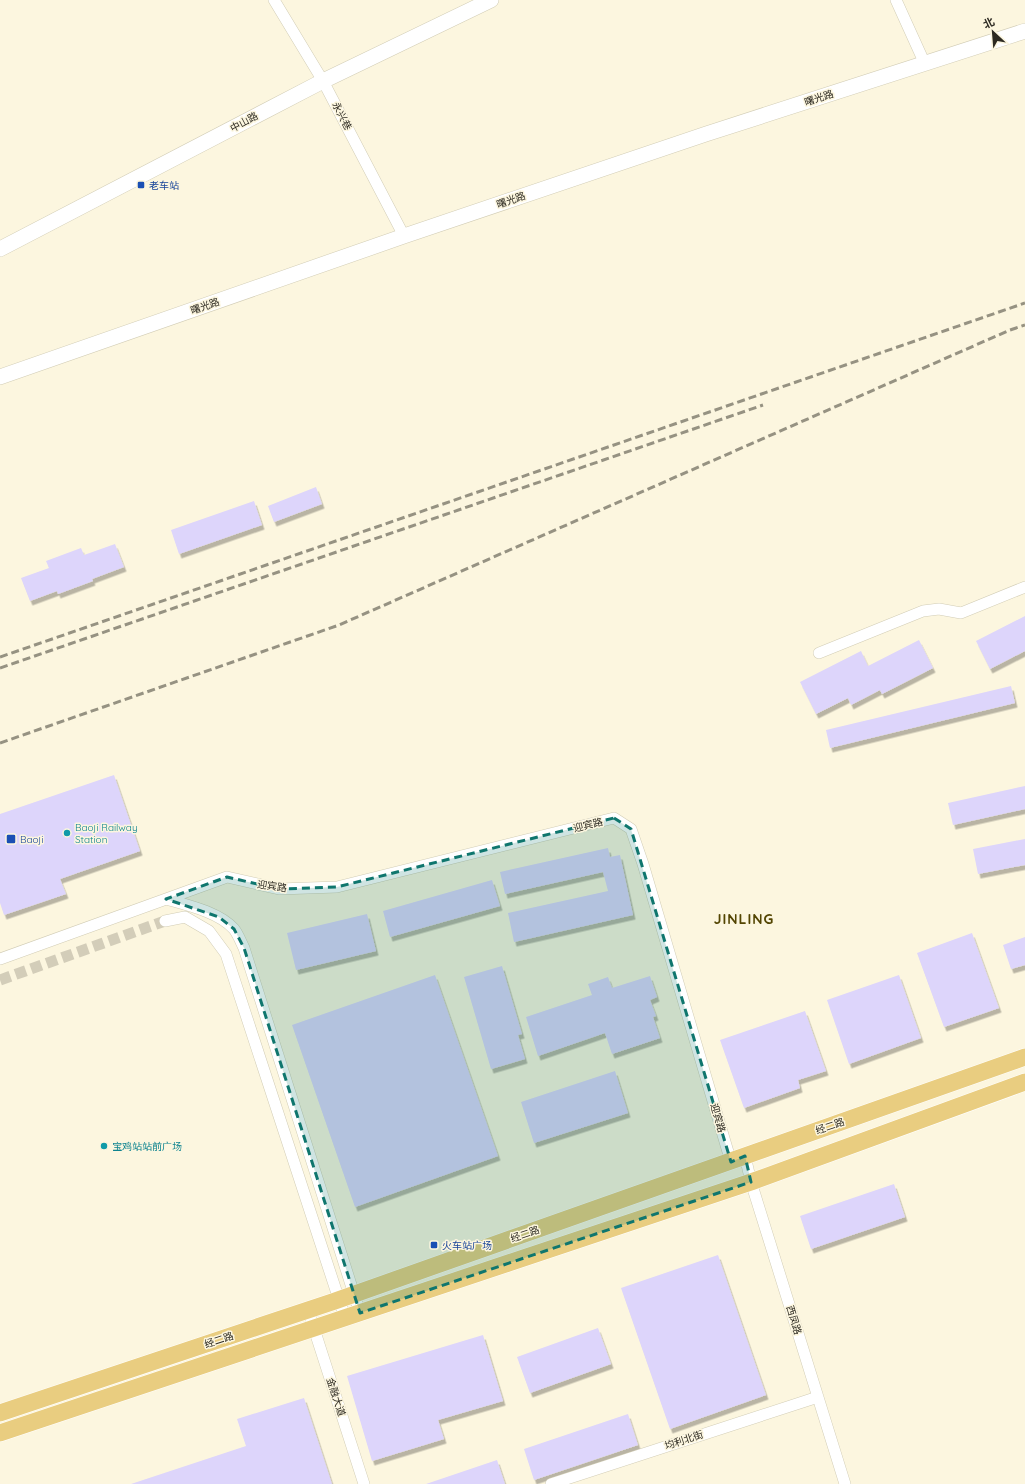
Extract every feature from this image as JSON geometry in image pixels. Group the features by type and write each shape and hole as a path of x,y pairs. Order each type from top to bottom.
{"main road":[{"name":"经二路","path":"0,1413 346,1297 1025,1058"},
{"name":"经二路","path":"0,1433 751,1182 1025,1082"}],"street":[{"name":"永兴巷","path":"274,0 323,80 404,236"},
{"name":"中山路","path":"0,249 323,80 492,0"},
{"path":"896,0 925,64"},
{"name":"曙光路","path":"0,377 404,236 706,134 1025,31"},
{"path":"819,653 923,611 939,609 961,612 1025,587"},
{"name":"迎宾路","path":"166,900 227,877 279,889 337,887 614,818 631,829 738,1159"},
{"path":"0,959 166,900 188,905 219,917 234,929 244,948 352,1316"},
{"path":"165,921 184,917 208,931 226,954 352,1316"},
{"name":"西凤路","path":"738,1159 751,1182 845,1484"},
{"name":"金融大道","path":"308,1310 364,1484"},
{"name":"均利北街","path":"551,1484 818,1397"}],"highlighted area":[{"path":"614,818 631,829 731,1162 745,1156 751,1182 360,1313 244,948 234,929 219,917 166,899 227,877 279,889 337,887"}],"building":[{"path":"316,487 322,504 274,522 268,506"},
{"path":"254,501 262,525 179,554 171,530"},
{"path":"115,544 124,567 92,579 93,581 58,594 57,591 30,601 21,578 49,568 46,561 81,548 84,555"},
{"path":"1025,616 1025,651 990,669 976,641"},
{"path":"919,640 933,668 882,694 880,690 851,705 848,698 816,714 800,682 861,651 868,666"},
{"path":"1011,686 1015,703 830,748 826,730"},
{"name":"Baoji Railway Station","path":"114,775 140,851 60,879 66,894 4,915 0,903 0,814"},
{"path":"1025,786 1025,809 953,825 948,803"},
{"path":"1025,839 1025,865 978,874 973,849"},
{"path":"608,848 610,857 620,855 633,915 514,942 508,913 608,891 603,872 505,894 500,872"},
{"path":"492,880 500,906 390,937 383,911"},
{"path":"367,914 376,951 296,970 287,933"},
{"path":"972,933 999,1008 944,1027 917,953"},
{"path":"1025,937 1025,965 1011,969 1003,945"},
{"path":"502,966 522,1034 518,1035 525,1059 491,1069 464,977"},
{"path":"435,975 498,1156 355,1207 292,1025"},
{"path":"899,975 921,1038 849,1064 827,1000"},
{"path":"650,976 657,997 650,1000 656,1016 653,1017 660,1038 612,1054 605,1033 538,1056 526,1017 592,995 588,984 608,977 612,988"},
{"path":"805,1011 826,1071 798,1080 800,1088 744,1108 720,1040"},
{"path":"615,1071 628,1113 534,1143 521,1102"},
{"path":"894,1184 905,1217 811,1249 800,1216"},
{"path":"718,1255 766,1395 670,1429 621,1288"},
{"path":"598,1328 611,1364 530,1393 517,1357"},
{"path":"483,1335 503,1401 438,1420 444,1439 372,1461 347,1376"},
{"path":"304,1398 332,1484 131,1484 246,1446 237,1419"},
{"path":"628,1414 638,1445 534,1480 524,1449"},
{"path":"497,1460 505,1484 426,1484"}],"tunnel":[{"path":"0,980 165,921"}],"railway":[{"path":"0,657 1025,303"},
{"path":"0,743 339,625 1010,330 1025,325"},
{"path":"0,668 763,405"}],"place":[{"name":"老车站","path":"141,185"},
{"name":"Baoji Railway Station","path":"67,833"},
{"name":"Baoji","path":"11,839"},
{"name":"宝鸡站站前广场","path":"104,1146"},
{"name":"火车站广场","path":"434,1245"}],"district":[{"name":"JINLING","path":"744,919"}]}
